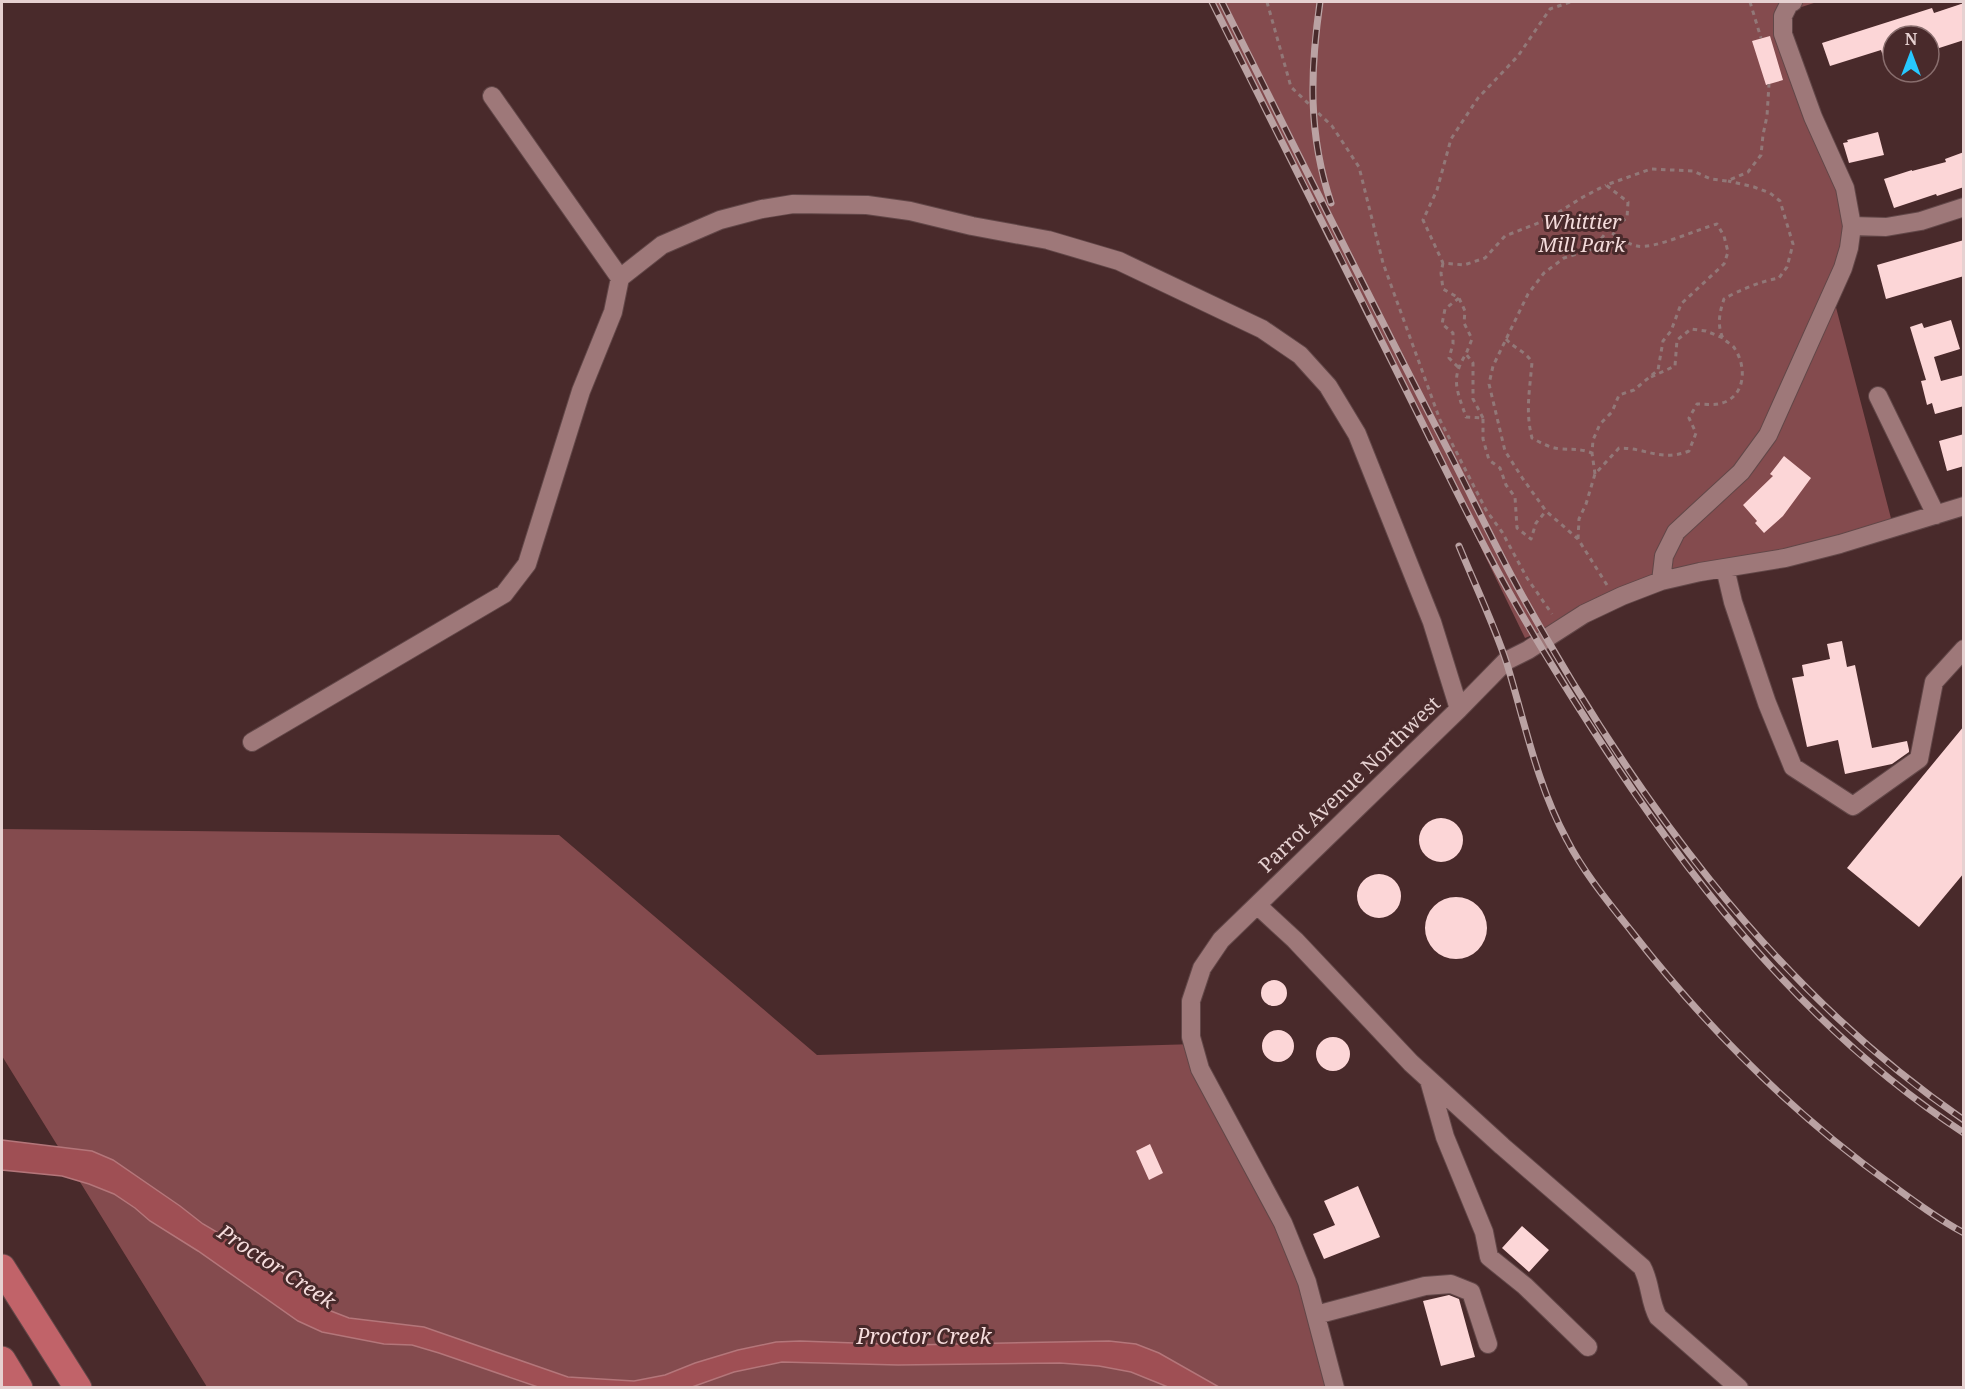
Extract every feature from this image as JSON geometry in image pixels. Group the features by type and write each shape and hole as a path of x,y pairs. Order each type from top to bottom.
{"highway":[{"path":"2,1268 78,1388"},
{"path":"2,1360 19,1388"}],"street":[{"path":"1661,581 1664,556 1676,532 1741,472 1768,435 1850,248 1852,226 1845,189 1813,117 1783,34 1783,21 1789,4 1793,2"},
{"path":"492,96 620,278"},
{"path":"252,742 504,594 527,564 581,391 613,312 620,278 662,245 720,220 793,204 867,205 910,211 1048,240 1119,261 1262,329 1300,355 1328,386 1358,434 1432,622 1459,709"},
{"path":"1852,226 1886,227 1921,221 1964,207"},
{"path":"1878,396 1936,515"},
{"name":"Parrot Avenue Northwest","path":"1335,1388 1307,1282 1283,1223 1200,1069 1191,1037 1191,1001 1202,968 1221,940 1506,661 1562,628 1616,599 1661,581 1796,555 1964,506"},
{"path":"1725,568 1733,602 1767,703 1793,767 1853,806 1919,759 1934,682 1964,649"},
{"path":"1257,905 1295,940 1429,1080 1642,1267 1649,1281 1649,1294 1653,1308 1659,1317 1738,1388"},
{"path":"1429,1080 1445,1137 1484,1232 1489,1257 1525,1286 1588,1347"},
{"path":"1316,1315 1425,1286 1451,1284 1471,1292 1488,1344"}],"path":[{"path":"1267,2 1291,87 1332,126 1359,167 1383,263 1440,420 1486,510 1502,532 1527,578 1562,628"},
{"path":"1483,418 1466,417 1456,386 1458,367 1472,339 1464,323 1465,311 1459,298 1443,289 1441,273 1443,263 1423,220 1437,190 1451,139 1478,98 1518,56 1550,9 1570,2"},
{"path":"1750,2 1761,38"},
{"path":"1727,181 1748,172 1761,155 1769,84"},
{"path":"1443,263 1464,265 1485,258 1505,236 1546,220 1606,186 1651,169 1693,171 1711,179 1754,187 1770,193 1780,201 1793,244 1787,267 1779,278 1738,290 1724,298 1719,324 1723,338"},
{"path":"1606,186 1628,202 1627,218 1608,230 1593,249 1564,258 1544,273 1528,294 1493,366 1489,384 1506,451 1522,479 1546,511 1578,539 1616,599"},
{"path":"1578,539 1579,519 1595,474 1593,440 1600,424 1612,412 1619,395 1634,390 1658,370 1663,341 1671,331 1681,304 1724,264 1728,252 1724,236 1717,224 1698,229 1671,241 1638,247 1608,230"},
{"path":"1458,367 1449,358 1453,333 1442,324 1445,309 1459,298"},
{"path":"1595,474 1619,448 1632,448 1664,457 1677,456 1689,451 1696,432 1689,418 1697,404 1712,405 1726,402 1738,393 1743,376 1735,348 1723,338 1706,331 1691,329 1677,340 1675,366 1646,379"},
{"path":"1506,339 1513,346 1525,351 1532,362 1528,393 1528,421 1532,438 1545,446 1561,449 1578,448 1592,453"},
{"path":"1466,354 1473,363 1473,399 1483,418 1483,439 1489,460 1500,468 1506,485 1515,497 1517,528 1531,539 1536,523 1546,511"}],"green space":[{"name":"Whittier Mill Park","path":"1215,2 1817,2 1786,12 1783,21 1852,226 1832,292 1893,526 1664,582 1525,638"},
{"path":"2,829 559,835 817,1055 1196,1044 1343,1387 207,1387 2,1056"}],"shaded area":[{"path":"2,1140 92,1151 113,1160 203,1224 273,1265 331,1311 349,1318 424,1327 568,1377 634,1381 665,1375 738,1350 776,1342 910,1345 1109,1341 1136,1344 1159,1353 1219,1387 1168,1387 1131,1372 1099,1366 1060,1363 898,1365 782,1362 734,1372 692,1387 538,1387 412,1345 384,1344 322,1332 298,1321 114,1194 62,1176 2,1170"}],"building":[{"path":"1964,3 1964,40 1941,47 1941,24 1882,24 1932,8 1934,13"},
{"path":"1881,24 1881,50 1830,66 1822,43"},
{"path":"1770,36 1783,80 1766,85 1752,41"},
{"path":"1878,132 1884,155 1849,163 1843,143"},
{"path":"1964,152 1964,187 1894,208 1884,179 1946,162 1945,159"},
{"path":"1964,240 1964,276 1886,299 1877,265"},
{"path":"1951,320 1960,349 1934,357 1941,381 1964,375 1964,406 1935,414 1932,403 1927,405 1921,381 1926,380 1910,327 1922,323 1924,328"},
{"path":"1964,434 1964,466 1947,471 1939,441"},
{"path":"1784,456 1811,478 1783,516 1764,533 1743,505 1773,476 1770,474"},
{"path":"1842,641 1847,667 1855,665 1872,748 1907,741 1909,750 1892,764 1845,774 1838,740 1807,747 1792,678 1804,676 1802,665 1830,659 1827,644"},
{"path":"1964,726 1964,873 1919,927 1847,868"},
{"path":"1441,818 1457,824 1463,840 1457,856 1441,862 1425,856 1419,840 1425,824"},
{"path":"1379,874 1388,875 1395,880 1400,887 1400,905 1395,912 1388,917 1379,918 1370,917 1363,912 1358,905 1357,896 1358,887 1363,880 1370,875"},
{"path":"1450,897 1462,897 1478,906 1485,916 1487,928 1485,940 1478,950 1462,959 1450,959 1439,954 1430,945 1425,934 1425,922 1430,911 1439,902"},
{"path":"1274,980 1284,983 1287,993 1284,1003 1274,1006 1264,1003 1261,993 1264,983"},
{"path":"1278,1030 1289,1035 1294,1046 1289,1057 1278,1062 1267,1057 1262,1046 1267,1035"},
{"path":"1333,1037 1345,1042 1350,1054 1345,1066 1333,1071 1321,1066 1316,1054 1321,1042"},
{"path":"1150,1144 1163,1173 1149,1180 1136,1151"},
{"path":"1358,1186 1380,1237 1324,1259 1313,1234 1335,1225 1324,1201"},
{"path":"1522,1226 1549,1250 1529,1272 1502,1248"},
{"path":"1449,1295 1459,1299 1475,1357 1441,1366 1423,1301"}],"railway":[{"path":"1212,2 1490,557 1543,650 1637,797 1676,852 1718,905 1761,956 1808,1005 1857,1051 1909,1094 1964,1133"},
{"path":"1222,2 1508,569 1560,662 1607,737 1657,810 1710,880 1767,946 1828,1009 1894,1067 1964,1120"},
{"path":"1320,2 1314,53 1313,103 1318,152 1331,203"},
{"path":"1459,546 1502,649 1532,754 1548,798 1574,852 1597,888 1690,1002 1753,1068 1855,1158 1927,1210 1964,1233"}],"water label":[{"name":"Proctor Creek","path":"277,1266"},
{"name":"Proctor Creek","path":"924,1336"}]}
